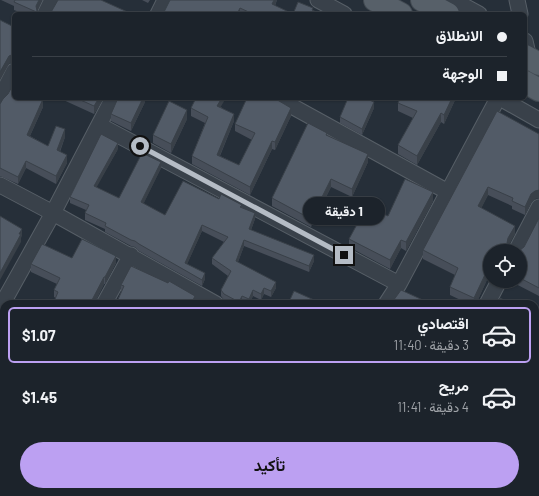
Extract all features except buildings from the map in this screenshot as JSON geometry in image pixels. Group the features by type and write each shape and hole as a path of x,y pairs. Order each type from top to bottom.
{"main road":[{"path":"375,0 397,12"},
{"path":"422,0 444,12"},
{"path":"527,83 539,90"}],"street":[{"path":"46,12 52,0"},
{"path":"159,12 166,0"},
{"path":"318,0 340,12"},
{"path":"453,0 475,12"},
{"path":"517,0 520,12"},
{"path":"0,98 12,76"},
{"path":"4,300 112,100"},
{"path":"281,100 448,192"},
{"path":"389,300 399,284 498,100"},
{"path":"503,100 539,120"},
{"path":"99,125 399,284"},
{"path":"0,185 53,212 206,300"},
{"path":"520,244 539,207"},
{"path":"106,300 131,256"},
{"path":"489,300 495,288"}],"route":[{"path":"140,146 344,255"}]}
